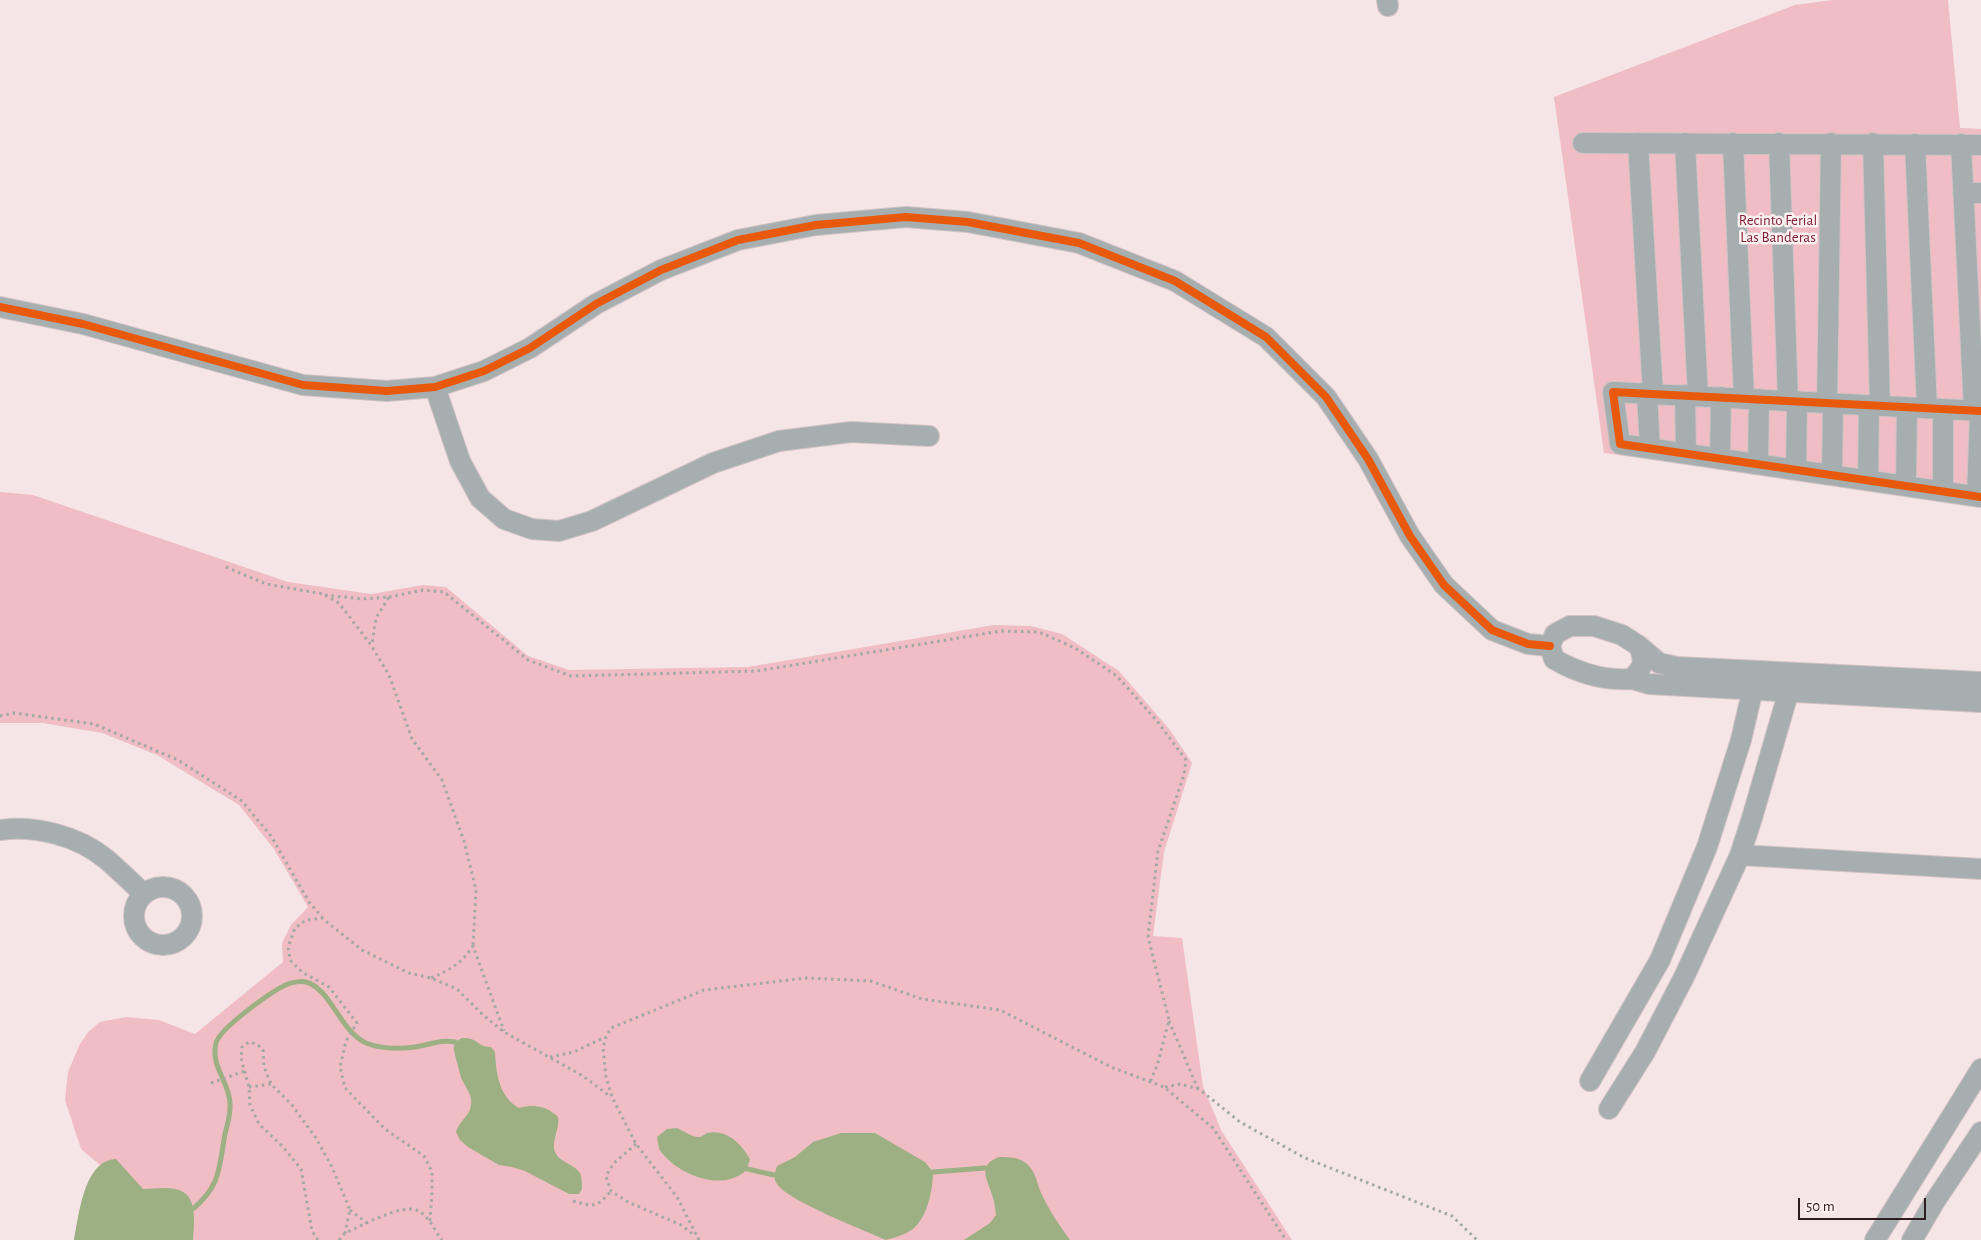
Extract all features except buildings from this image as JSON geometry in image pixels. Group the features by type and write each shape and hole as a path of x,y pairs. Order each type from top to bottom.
{"street":[{"path":"1583,143 1981,145"},
{"path":"1638,143 1650,394 1650,448"},
{"path":"1685,143 1691,396 1686,454"},
{"path":"1733,143 1751,399 1758,464"},
{"path":"1779,143 1796,470"},
{"path":"1831,143 1830,403 1832,475"},
{"path":"1868,480 1875,405 1873,143"},
{"path":"1915,144 1942,491"},
{"path":"1961,144 1972,193 1978,410 1979,496 1620,444 1613,392 1978,410"},
{"path":"0,307 83,324 303,385 387,391 435,387 484,372 522,352 596,304 661,270 738,240 816,225 906,217 968,222 1079,243 1175,281 1266,337 1326,397 1368,459 1410,536 1444,585 1492,630 1528,644 1550,646"},
{"path":"435,387 460,461 480,498 504,519 532,530 559,531 592,521 713,463 779,441 851,432 929,436"},
{"path":"1720,459 1721,397"},
{"path":"1906,486 1907,407"},
{"path":"1981,682 1794,673 1755,680 1649,684 1632,679 1618,680 1575,671 1554,659 1550,646 1555,634 1570,626 1594,626 1622,635 1640,646 1659,663 1755,680 1789,692 1981,702"},
{"path":"1632,679 1641,670 1644,660 1640,646"},
{"path":"1609,1109 1645,1052 1686,975 1740,855 1755,810 1794,673"},
{"path":"1590,1081 1660,960 1707,847 1741,740 1755,680"},
{"path":"0,830 42,830 76,841 105,858 144,894"},
{"path":"1740,855 1981,869"},
{"path":"1660,960 1686,975"},
{"path":"1875,1240 1981,1069"},
{"path":"1912,1240 1935,1201 1981,1132"},
{"path":"1910,1184 1935,1201"}],"path":[{"path":"226,567 266,584 362,599 389,597 423,590 444,592 528,660 571,676 757,671 1001,631 1039,632 1075,648 1117,676 1157,722 1186,760 1184,775 1158,851 1148,937 1168,1020 1199,1089"},
{"path":"323,594 339,603 372,645 389,675 412,739 442,780 464,841 476,890 473,946 504,1032"},
{"path":"372,645 376,618 389,597"},
{"path":"0,716 14,714 94,724 178,760 242,801 271,836 309,902 322,918 362,950 409,973 431,978 457,989 483,1015 504,1032 582,1076 612,1097"},
{"path":"322,918 306,920 295,928 288,946 290,960 302,972 328,987 357,1023 346,1041 340,1067 345,1088 385,1129 424,1156 432,1172 430,1221"},
{"path":"431,978 448,971 464,960 473,946"},
{"path":"697,1239 677,1197 636,1144 612,1097 606,1077 603,1048 606,1037 611,1028 704,990 806,978 871,981 922,999 1000,1010 1111,1067 1164,1087 1213,1128 1286,1240"},
{"path":"1150,1082 1157,1066 1168,1020"},
{"path":"550,1058 574,1052 606,1037"},
{"path":"318,1240 312,1231 301,1169 283,1147 259,1124 250,1104 249,1087 240,1058 242,1047 249,1042 258,1044 263,1050 264,1067 271,1084 292,1105 316,1138 332,1167 350,1210 367,1223"},
{"path":"210,1083 245,1071"},
{"path":"249,1087 271,1084"},
{"path":"1164,1087 1180,1084 1199,1089 1240,1122 1264,1136 1305,1158 1452,1216 1477,1240"},
{"path":"636,1144 614,1163 606,1176 611,1191 628,1202 681,1225 697,1239"},
{"path":"573,1201 591,1206 599,1204 611,1191"},
{"path":"339,1240 345,1233 406,1208 417,1210 430,1221 442,1240"},
{"path":"345,1233 350,1210"}],"green space":[{"name":"Recinto Ferial Las Banderas","path":"1833,0 1948,0 1960,128 1981,129 1981,505 1604,453 1554,97 1795,5"},
{"path":"0,492 33,495 288,582 371,594 423,585 446,587 528,656 569,670 748,667 994,625 1031,626 1062,634 1119,671 1170,730 1192,763 1164,852 1153,936 1182,938 1203,1086 1221,1130 1292,1240 74,1240 85,1192 100,1165 81,1149 65,1100 68,1072 79,1046 88,1032 100,1022 126,1017 159,1020 195,1034 283,962 282,943 291,925 308,907 274,849 239,805 157,755 102,733 43,723 0,723"}],"shaded area":[{"path":"462,1038 471,1039 486,1047 491,1047 495,1052 500,1084 507,1098 512,1103 519,1108 540,1107 549,1110 558,1117 554,1144 555,1152 580,1173 582,1189 579,1194 569,1194 525,1171 499,1165 468,1147 460,1140 456,1132 469,1112 471,1102 469,1092 461,1078 454,1049 455,1042"},
{"path":"677,1128 697,1137 714,1132 733,1139 750,1159 746,1170 742,1174 724,1180 704,1179 684,1171 667,1159 660,1150 657,1137 667,1129"},
{"path":"841,1133 875,1133 925,1162 933,1172 931,1193 926,1209 920,1222 912,1229 902,1235 886,1240 811,1207 784,1191 777,1184 775,1173 777,1166 795,1157 813,1142"},
{"path":"999,1157 1018,1159 1025,1162 1031,1168 1047,1205 1070,1240 964,1240 990,1223 996,1215 986,1169 987,1165"},
{"path":"116,1159 143,1189 175,1189 188,1196 192,1202 194,1217 193,1240 74,1240 81,1204 90,1178 105,1162"}],"waterway":[{"path":"194,1208 203,1200 214,1183 220,1166 230,1112 229,1096 216,1060 216,1043 220,1036 237,1019 271,994 294,982 306,982 315,986 329,1001 349,1029 357,1037 372,1045 403,1048 440,1042 455,1042"},
{"path":"933,1172 985,1168"},
{"path":"747,1169 774,1175"}],"cycle path":[{"path":"0,307 83,324 303,385 387,391 435,387 484,371 530,348 596,304 661,270 738,240 816,225 906,217 968,222 1079,243 1175,281 1266,337 1326,397 1368,459 1410,536 1444,585 1492,630 1528,644 1550,646"},
{"path":"1981,411 1613,392 1620,444 1981,497"}]}
